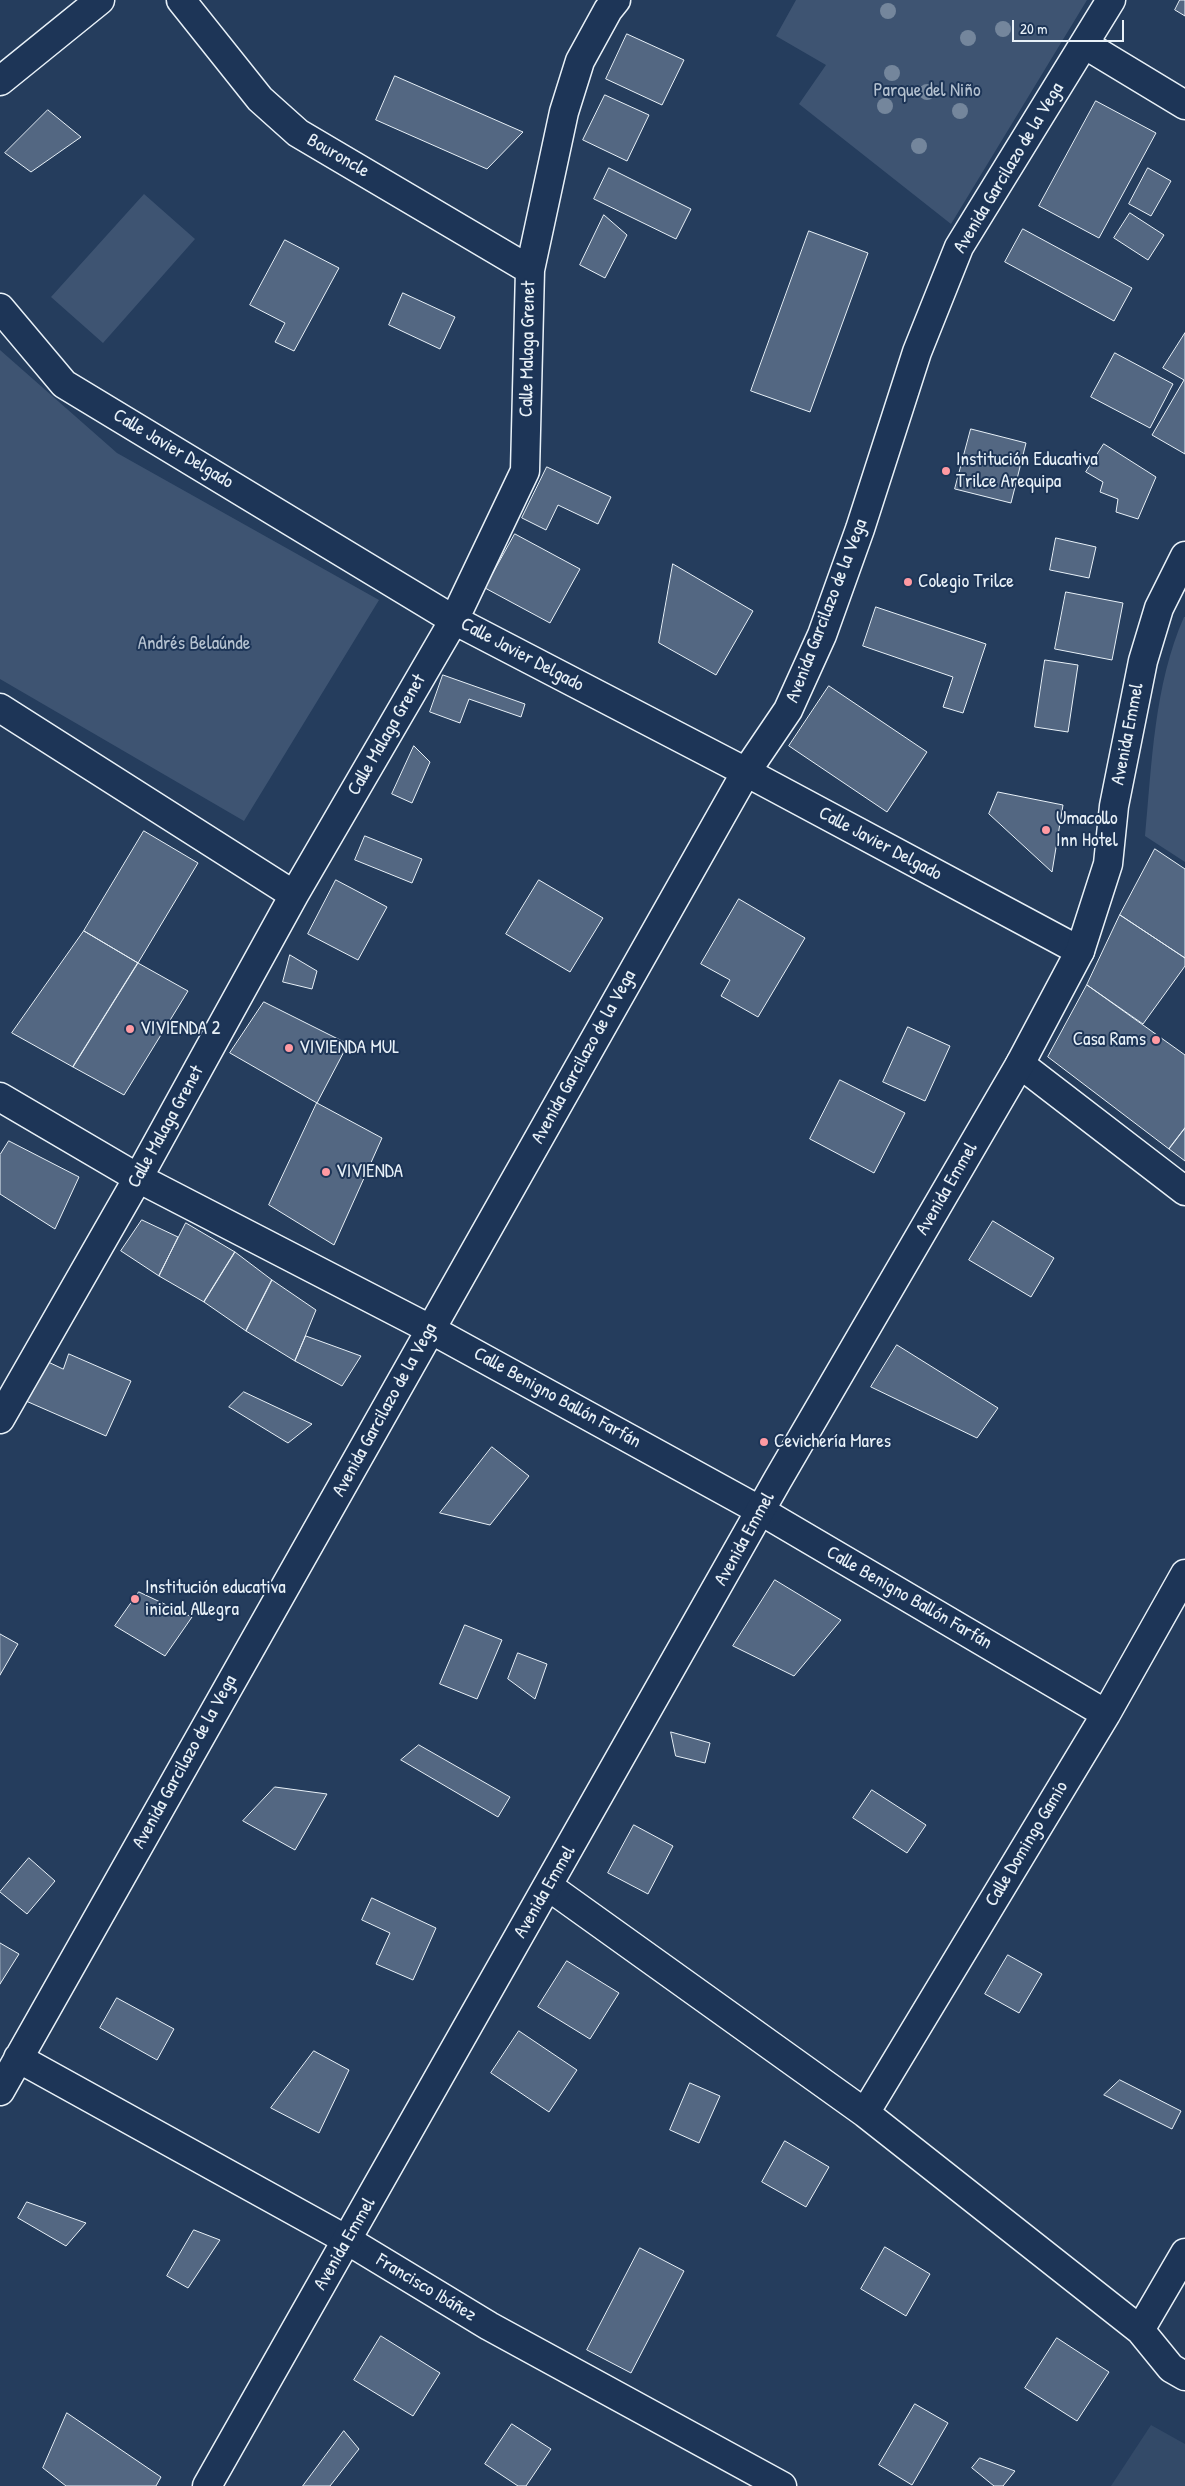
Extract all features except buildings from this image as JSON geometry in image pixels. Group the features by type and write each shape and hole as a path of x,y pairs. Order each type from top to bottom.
{"street":[{"path":"0,81 100,0"},
{"name":"Bouroncle","path":"181,0 260,99 298,133 530,270"},
{"name":"Calle Malaga Grenet","path":"0,1419 138,1178 294,895 454,620 525,470 530,270 564,112 580,61 608,10 616,0"},
{"name":"Avenida Garcilazo de la Vega","path":"0,2091 746,772 788,710 822,635 860,529 917,352 959,247 1111,0"},
{"path":"1084,44 1185,105"},
{"name":"Calle Javier Delgado","path":"0,308 64,384 454,620 746,772 1080,951"},
{"name":"Avenida Emmel","path":"207,2486 761,1511 1020,1064 1080,951 1108,864 1114,806 1143,661 1159,608 1183,563"},
{"path":"0,708 294,895"},
{"path":"1020,1064 1185,1191"},
{"name":"Calle Benigno Ballón Farfán","path":"0,1097 138,1178 430,1329 761,1511 1106,1714"},
{"name":"Calle Domingo Gamio","path":"865,2113 1106,1714 1185,1574"},
{"path":"548,1886 865,2113 1140,2330 1171,2368 1185,2376"},
{"name":"Francisco Ibáñez","path":"18,2058 347,2240 489,2326 782,2486"},
{"path":"1140,2330 1185,2253"}],"shaded area":[{"path":"1151,2425 1185,2444 1185,2486 1111,2486"}],"green space":[{"name":"Parque del Niño","path":"796,0 1087,0 951,224 799,104 826,65 776,36"},
{"path":"144,194 195,239 103,343 51,297"},
{"name":"Andrés Belaúnde","path":"0,350 117,453 379,600 244,821 0,679"},
{"path":"1184,617 1185,862 1145,836 1160,697 1174,643"}],"place":[{"name":"Institución Educativa Trilce Arequipa","path":"946,471"},
{"name":"Colegio Trilce","path":"908,582"},
{"name":"Umacollo Inn Hotel","path":"1046,830"},
{"name":"VIVIENDA 2","path":"130,1029"},
{"name":"Casa Rams","path":"1156,1040"},
{"name":"VIVIENDA MUL","path":"289,1048"},
{"name":"VIVIENDA","path":"326,1172"},
{"name":"Cevichería Mares","path":"764,1442"},
{"name":"Institución educativa inicial Allegra","path":"135,1599"}]}
